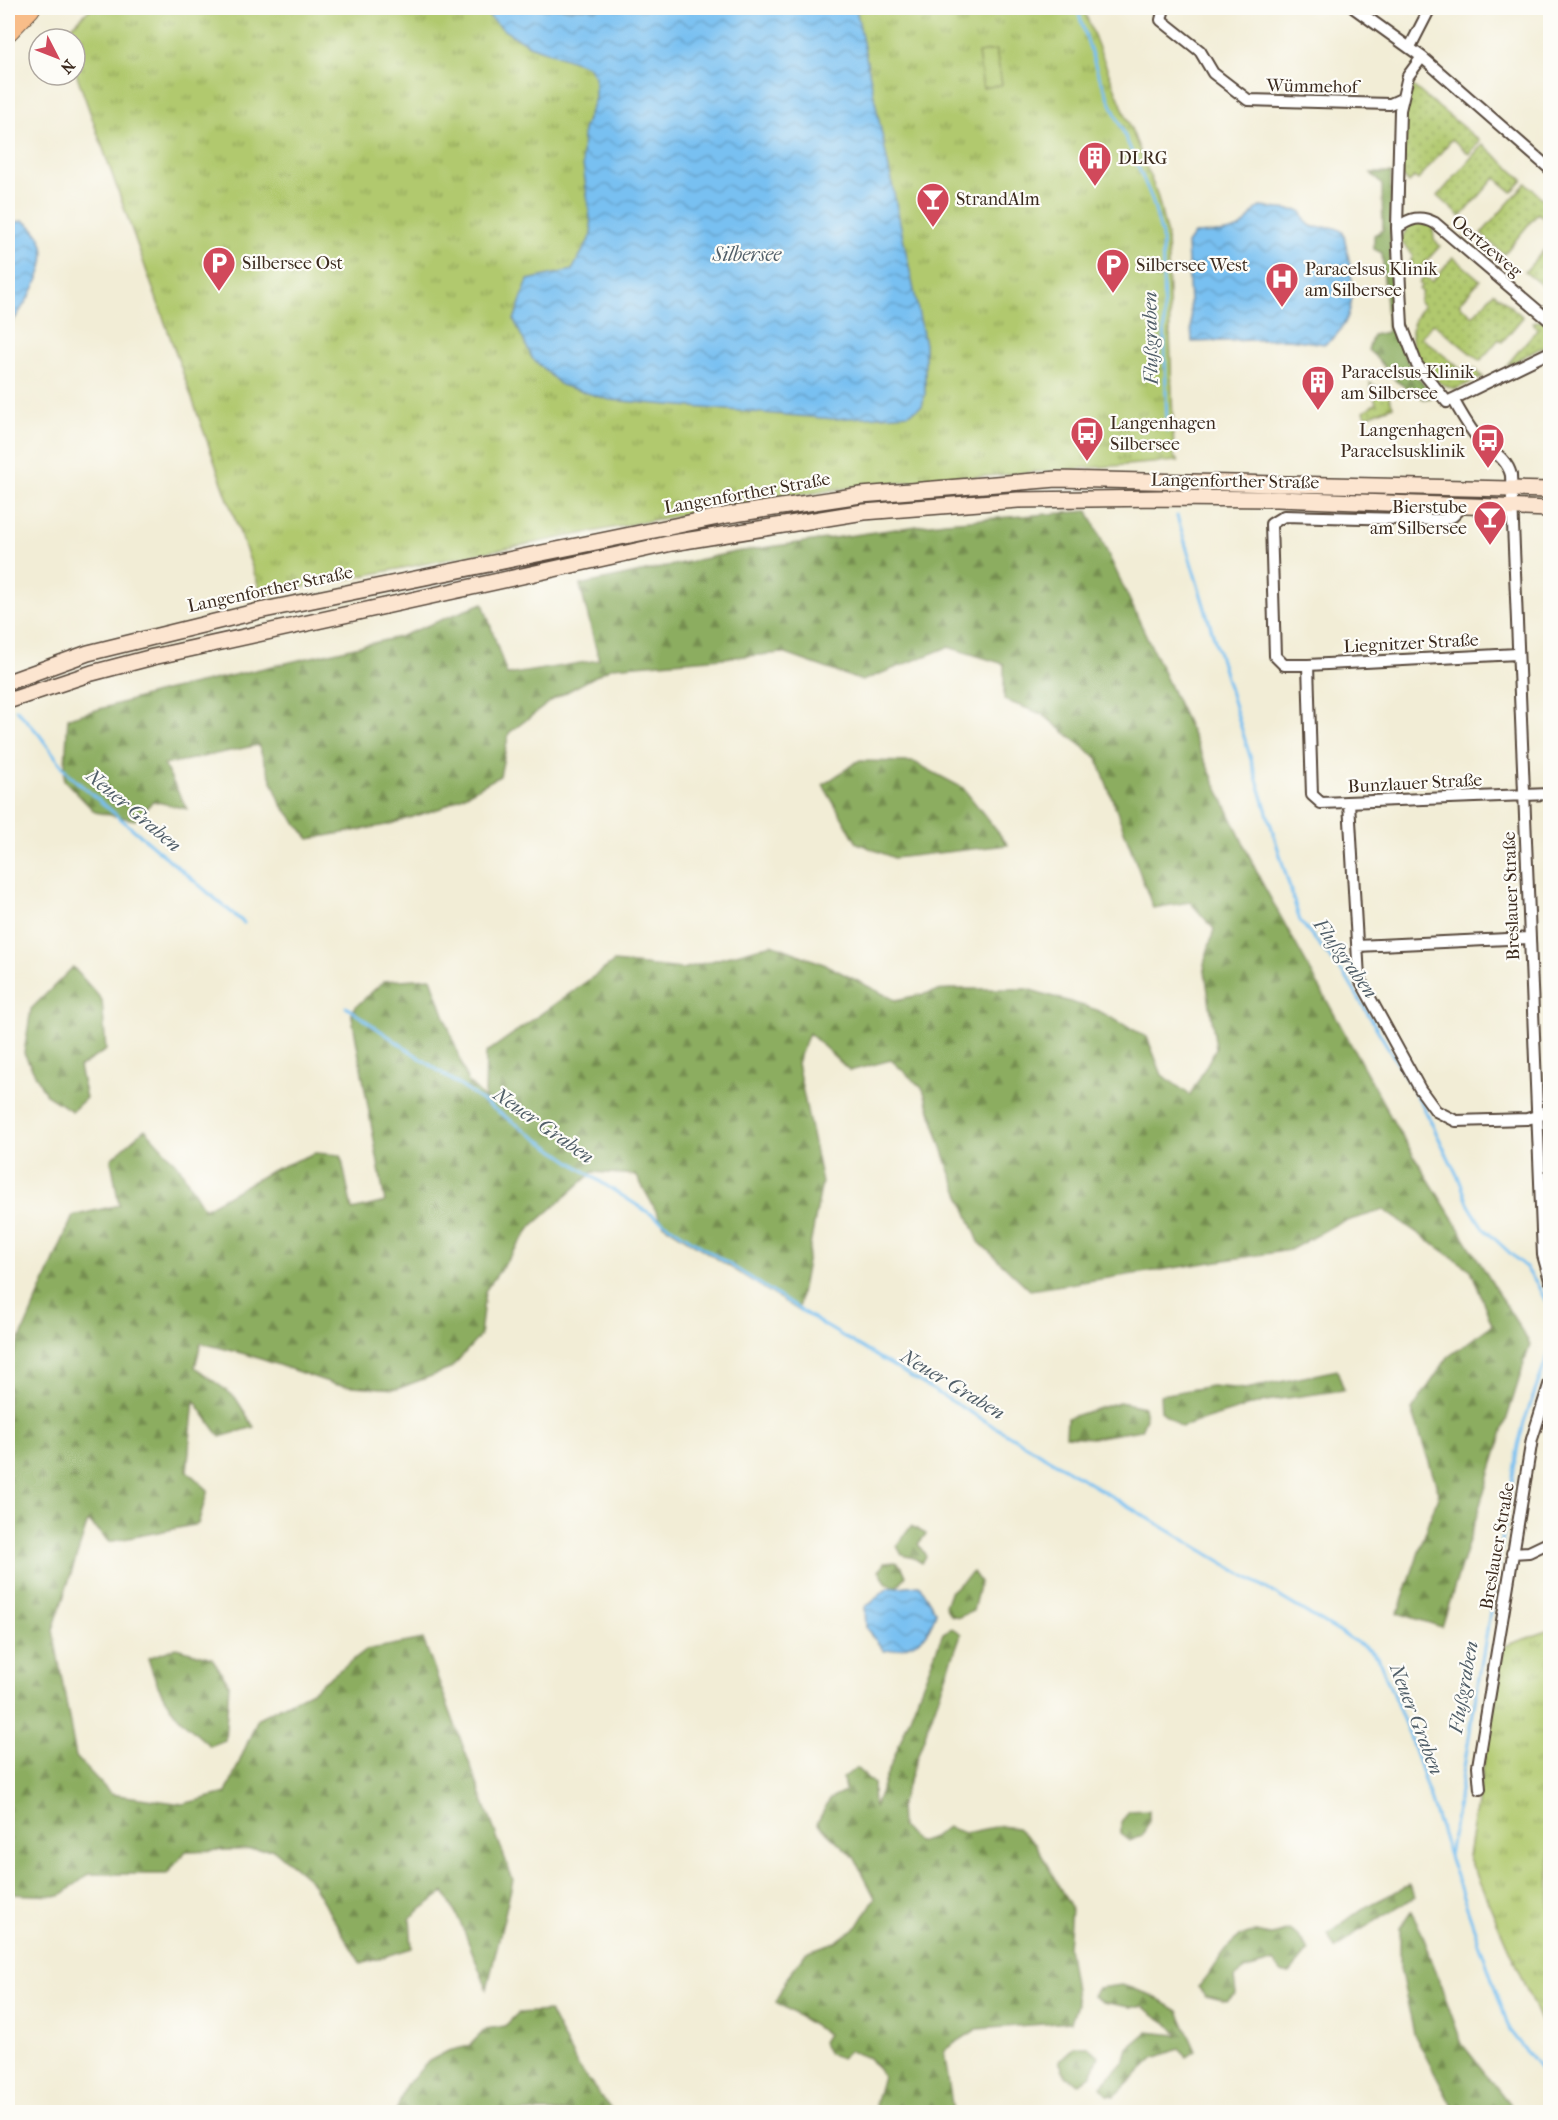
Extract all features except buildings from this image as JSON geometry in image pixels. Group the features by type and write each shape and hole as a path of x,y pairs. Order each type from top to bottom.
{"highway":[{"path":"8,31 30,8"}],"main road":[{"name":"Langenforther Straße","path":"8,682 88,653 260,610 728,515 861,495 1057,479 1551,490"},
{"name":"Langenforther Straße","path":"8,701 92,673 153,657 692,539 842,514 963,503 1058,499 1277,499 1551,509"}],"street":[{"name":"Wümmehof","path":"1164,8 1161,20 1200,51 1213,73 1248,100 1390,104 1401,99"},
{"path":"1354,8 1410,47 1551,169"},
{"path":"1410,47 1430,8"},
{"path":"1422,57 1408,76 1401,99 1397,228 1402,326 1417,365 1450,400 1478,438 1499,455 1509,467 1512,490 1511,509"},
{"name":"Oertzeweg","path":"1397,228 1410,218 1435,223 1551,321"},
{"path":"1450,400 1551,352"},
{"name":"Liegnitzer Straße","path":"1462,507 1454,516 1442,520 1284,516 1274,520 1269,529 1275,656 1284,665 1308,665 1516,654"},
{"name":"Breslauer Straße","path":"1511,509 1543,1255 1551,1280"},
{"name":"Bunzlauer Straße","path":"1308,665 1312,795 1321,803 1551,794"},
{"path":"1349,803 1357,946 1356,965 1363,988 1379,1011 1420,1089 1436,1111 1456,1121 1537,1116 1551,1112"},
{"path":"1357,946 1529,938"},
{"name":"Breslauer Straße","path":"1480,1789 1478,1766 1512,1553 1532,1439 1539,1410 1551,1382"},
{"path":"1512,1553 1529,1552 1551,1542"}],"green space":[{"path":"91,8 1083,8 1157,194 1167,236 1174,457 1178,461 861,486 727,506 262,595 81,87 87,87 87,27 71,27"},
{"path":"996,50 1002,85 983,88 978,53"},
{"path":"1409,83 1480,141 1469,154 1452,139 1418,180 1414,177 1409,183 1401,174 1403,120"},
{"path":"1483,144 1523,180 1512,192 1495,178 1461,217 1438,196"},
{"path":"1371,173 1391,173 1391,261 1397,328 1407,360 1433,397 1424,399 1396,381 1368,350 1373,335 1388,332 1382,253 1374,249 1374,235 1383,230 1382,185"},
{"path":"1526,183 1550,206 1550,224 1538,213 1504,254 1481,234"},
{"path":"1418,222 1433,226 1434,240 1440,246 1418,270 1410,263 1413,255 1400,241 1408,226"},
{"path":"1550,243 1550,287 1548,290 1525,272"},
{"path":"1453,257 1480,280 1459,304 1473,316 1494,292 1523,317 1502,342 1499,339 1480,361 1433,323 1421,337 1468,375 1474,368 1483,377 1456,389 1443,385 1423,368 1416,356 1412,331 1415,318 1423,306 1419,302 1422,292 1419,289 1422,286 1419,283 1424,276 1432,282"},
{"path":"1543,320 1550,326 1550,343 1506,366 1537,329 1533,322"},
{"path":"1370,383 1387,393 1393,406 1366,417 1364,411 1376,403"},
{"path":"1088,511 1260,879 1398,1130 1530,1344 1442,1627 1398,1613 1439,1493 1412,1410 1448,1357 1492,1325 1471,1270 1384,1210 1336,1224 1290,1250 1030,1290 979,1242 949,1169 923,1089 891,1060 850,1071 809,1033 797,1063 822,1182 798,1310 664,1225 636,1175 593,1172 532,1226 485,1291 480,1336 450,1369 397,1389 337,1385 249,1355 201,1343 195,1367 235,1397 254,1427 220,1437 194,1400 187,1471 208,1490 198,1524 109,1542 88,1521 53,1630 76,1757 111,1794 183,1804 226,1793 258,1718 312,1691 366,1650 423,1639 513,1880 487,1989 462,1926 444,1892 410,1918 412,1948 361,1964 310,1880 273,1849 186,1851 167,1874 89,1874 60,1896 8,1894 8,1367 73,1216 119,1205 111,1159 145,1129 180,1168 204,1209 273,1170 315,1153 341,1155 352,1210 385,1202 351,1011 384,981 431,978 468,1082 485,1099 486,1053 614,962 683,969 772,944 826,965 895,1000 948,989 1027,989 1097,1010 1147,1037 1162,1075 1190,1095 1216,1048 1204,964 1214,929 1190,902 1153,908 1097,758 1042,714 1004,700 1004,664 948,647 862,681 783,653 612,667 554,699 509,733 500,776 441,808 387,825 309,839 281,804 258,745 164,765 187,809 153,801 135,820 95,812 64,780 68,718 156,693 399,637 483,603 507,675 599,660 580,585 735,552 945,522"},
{"path":"858,761 914,762 963,788 1008,845 894,858 857,843 823,785"},
{"path":"73,967 102,1000 106,1050 79,1067 86,1098 72,1111 46,1095 24,1053 31,1009"},
{"path":"1337,1370 1344,1390 1266,1401 1181,1427 1161,1411 1160,1395 1211,1386 1246,1389"},
{"path":"1119,1402 1144,1407 1146,1418 1141,1430 1092,1438 1066,1436 1067,1418"},
{"path":"911,1526 926,1534 918,1544 926,1556 922,1563 902,1555 897,1546"},
{"path":"896,1562 902,1567 906,1576 897,1587 887,1584 879,1571 884,1563"},
{"path":"973,1572 980,1582 973,1611 959,1617 950,1615 945,1606 950,1592"},
{"path":"952,1628 961,1634 900,1805 901,1827 918,1842 933,1837 947,1827 965,1833 999,1826 1017,1828 1036,1845 1071,1908 1068,1947 1077,2003 1071,2022 977,2029 944,2050 953,2112 882,2112 875,2105 883,2076 869,2058 849,2051 841,2058 829,2054 822,2042 827,2034 776,2002 786,1979 806,1952 835,1942 858,1926 875,1898 854,1857 817,1823 830,1799 845,1792 843,1778 856,1768 873,1783 874,1808 943,1633"},
{"path":"1550,1630 1550,2043 1468,1856 1504,1646"},
{"path":"176,1648 212,1658 229,1684 225,1740 210,1746 178,1717 158,1687 148,1658"},
{"path":"1149,1810 1149,1821 1143,1835 1130,1841 1121,1834 1121,1823 1129,1811"},
{"path":"1409,1885 1415,1897 1357,1932 1336,1949 1328,1934 1362,1909"},
{"path":"1411,1912 1422,1933 1462,2044 1516,2112 1455,2112 1414,2034 1400,1968 1400,1928"},
{"path":"1289,1930 1298,1936 1309,1950 1290,1973 1281,1973 1274,1961 1247,1969 1234,1978 1236,1994 1227,2001 1206,1996 1198,1987 1229,1945 1237,1939 1256,1932 1272,1935"},
{"path":"1122,1985 1151,1995 1178,2011 1196,2051 1187,2057 1179,2049 1154,2058 1115,2096 1107,2095 1101,2086 1125,2060 1128,2048 1147,2032 1178,2035 1171,2026 1143,2007 1102,2002 1093,1996 1098,1988"},
{"path":"549,2011 579,2068 613,2112 396,2112 406,2085 429,2061 448,2051 469,2046 486,2029 505,2026 518,2013"},
{"path":"1074,2047 1089,2047 1099,2056 1092,2074 1080,2083 1066,2077 1059,2061"}],"water":[{"name":"Silbersee","path":"480,8 856,8 925,344 925,394 922,406 909,414 834,419 610,400 561,385 532,358 514,320 528,280 572,270 592,234 582,157 583,130 595,98 595,77 588,66 529,45 505,31"},
{"path":"1260,207 1301,211 1305,220 1314,227 1336,228 1343,232 1352,278 1350,308 1346,322 1325,344 1289,339 1192,342 1187,244 1194,234 1225,232 1241,227"},
{"path":"24,221 37,232 43,245 44,259 33,289 8,329 8,223"},
{"path":"919,1585 936,1612 929,1630 911,1645 884,1651 866,1628 865,1607 888,1588"}],"waterway":[{"name":"Flußgraben","path":"1077,8 1097,71 1152,199 1162,236 1167,431"},
{"name":"Flußgraben","path":"1177,516 1300,921 1346,977 1423,1106 1459,1179 1469,1205 1483,1228 1525,1267 1536,1282 1550,1310"},
{"name":"Neuer Graben","path":"16,709 38,733 69,775 244,923"},
{"name":"Neuer Graben","path":"346,1007 593,1177 819,1322 1371,1651 1378,1657 1409,1734 1449,1856"},
{"name":"Flußgraben","path":"1550,1350 1524,1422 1518,1446 1449,1856 1510,2031 1550,2082"}],"place":[{"name":"DLRG","path":"1095,187"},
{"name":"StrandAlm","path":"933,228"},
{"name":"Silbersee Ost","path":"219,292"},
{"name":"Silbersee West","path":"1113,294"},
{"name":"Paracelsus Klinik am Silbersee","path":"1282,308"},
{"name":"Paracelsus-Klinik am Silbersee","path":"1318,411"},
{"name":"Langenhagen Silbersee","path":"1087,462"},
{"name":"Langenhagen Paracelsusklinik","path":"1488,469"},
{"name":"Bierstube am Silbersee","path":"1490,546"}]}
